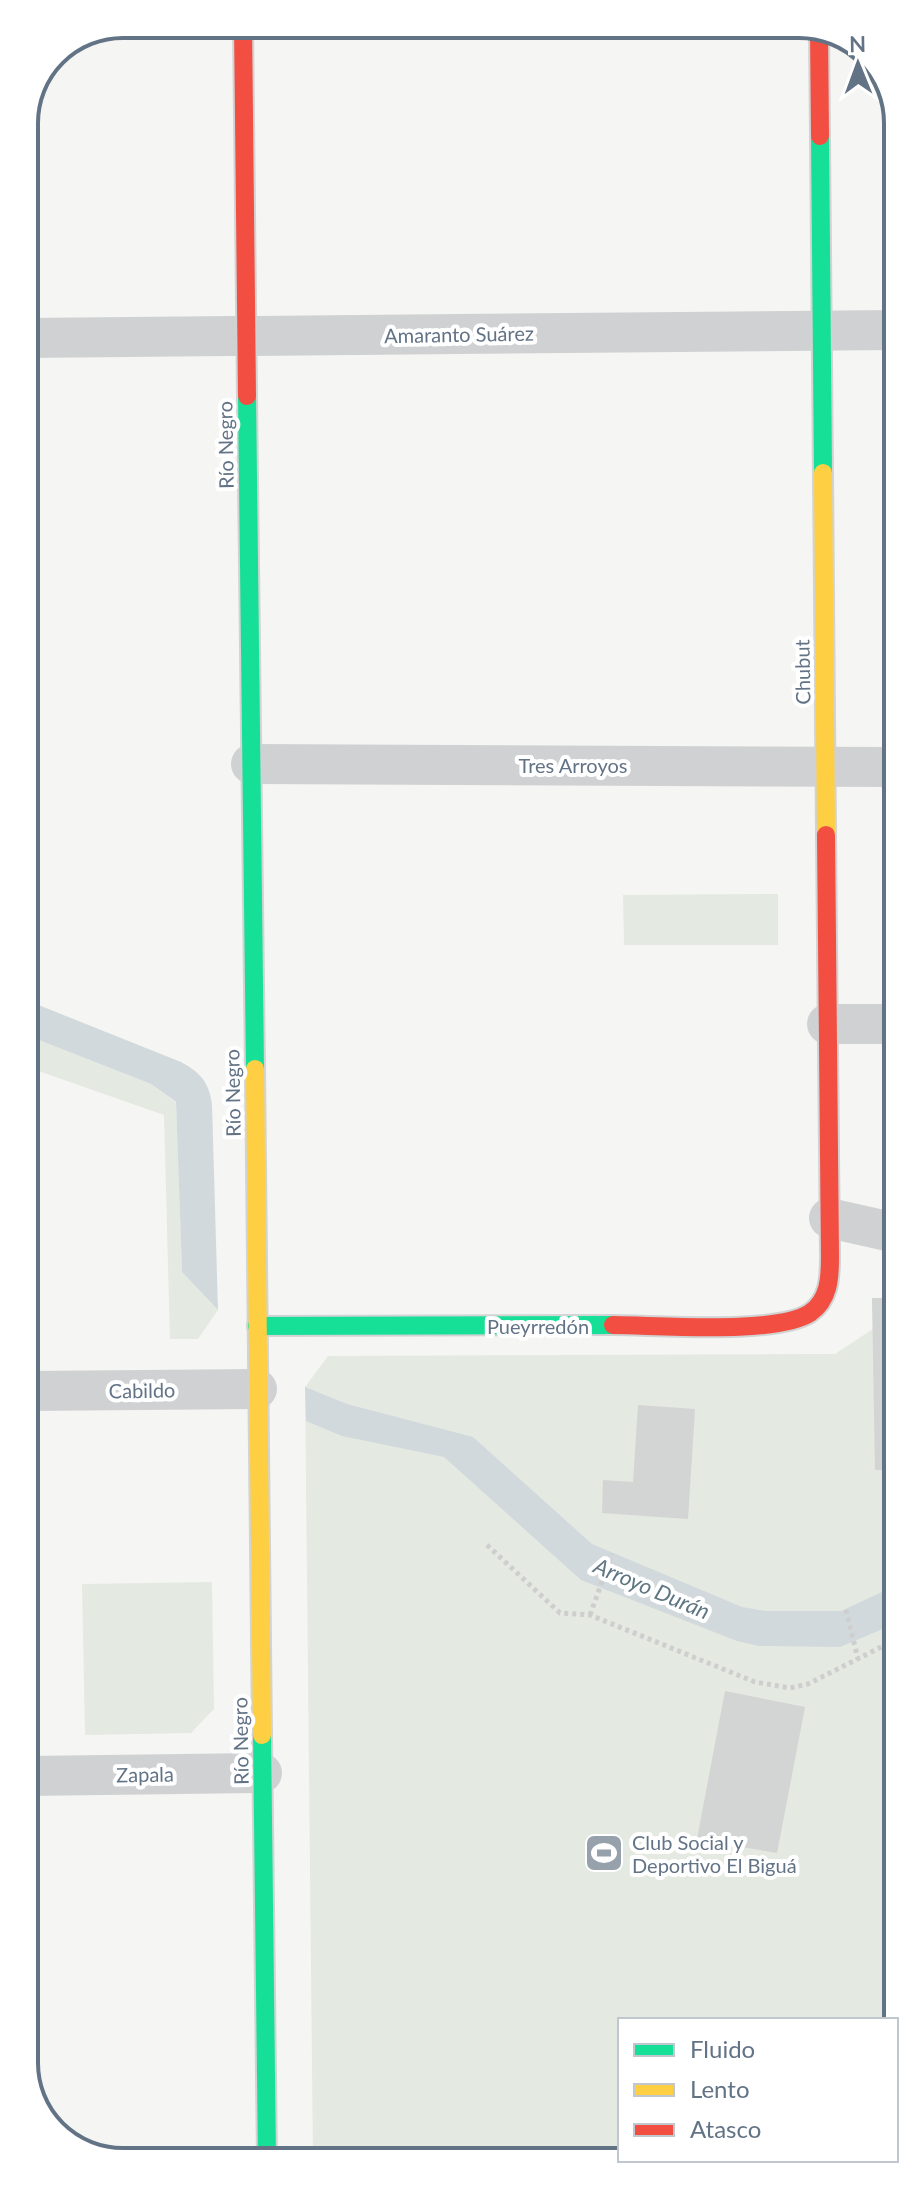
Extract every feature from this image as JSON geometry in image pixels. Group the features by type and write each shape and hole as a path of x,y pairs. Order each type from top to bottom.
{"street":[{"name":"Río Negro","path":"243,38 267,2148"},
{"name":"Chubut","path":"816,1311 828,1286 829,1218 819,41"},
{"name":"Amaranto Suárez","path":"38,338 884,330"},
{"name":"Tres Arroyos","path":"251,764 884,767"},
{"path":"827,1024 884,1024"},
{"path":"829,1218 884,1230"},
{"name":"Pueyrredón","path":"257,1326 773,1325 804,1319 816,1311"},
{"name":"Cabildo","path":"38,1391 257,1389"},
{"name":"Zapala","path":"38,1776 262,1773"}],"path":[{"path":"487,1545 560,1613 590,1615 738,1677 773,1686 790,1688 808,1684 884,1646"},
{"path":"590,1615 612,1554"},
{"path":"846,1610 858,1659"}],"shaded area":[{"path":"778,894 778,945 624,945 623,895"},
{"path":"38,1040 151,1084 176,1103 182,1272 218,1310 198,1339 170,1339 164,1115 38,1071"},
{"name":"Club Social y Deportivo El Biguá","path":"872,1298 884,1298 884,2018 618,2018 618,2148 313,2148 305,1387 328,1356 835,1354 873,1329"},
{"path":"212,1582 214,1709 191,1733 85,1735 82,1584"}],"water":[{"path":"38,1005 181,1062 206,1084 212,1104 218,1310 182,1272 176,1102 151,1084 38,1040"},
{"name":"Arroyo Durán","path":"305,1387 347,1404 473,1437 592,1544 742,1607 766,1611 841,1611 884,1591 884,1628 840,1647 759,1646 737,1641 581,1580 444,1457 342,1436 306,1421"}],"building":[{"path":"872,1298 884,1298 884,1470 875,1470"},
{"path":"638,1405 695,1409 688,1519 602,1513 603,1480 633,1482"},
{"path":"725,1691 805,1707 777,1853 697,1839"}],"traffic: fast":[{"path":"820,136 823,473"},
{"path":"247,396 255,1069"},
{"path":"257,1326 613,1325"},
{"path":"262,1735 267,2148"}],"traffic: slow":[{"path":"823,473 826,835"},
{"path":"255,1069 262,1735"}],"traffic: jam":[{"path":"243,38 247,396"},
{"path":"819,41 820,136"},
{"path":"613,1325 715,1327 771,1324 810,1313 825,1295 830,1257 826,835"}],"place":[{"name":"Club Social y Deportivo El Biguá","path":"604,1853"}]}
